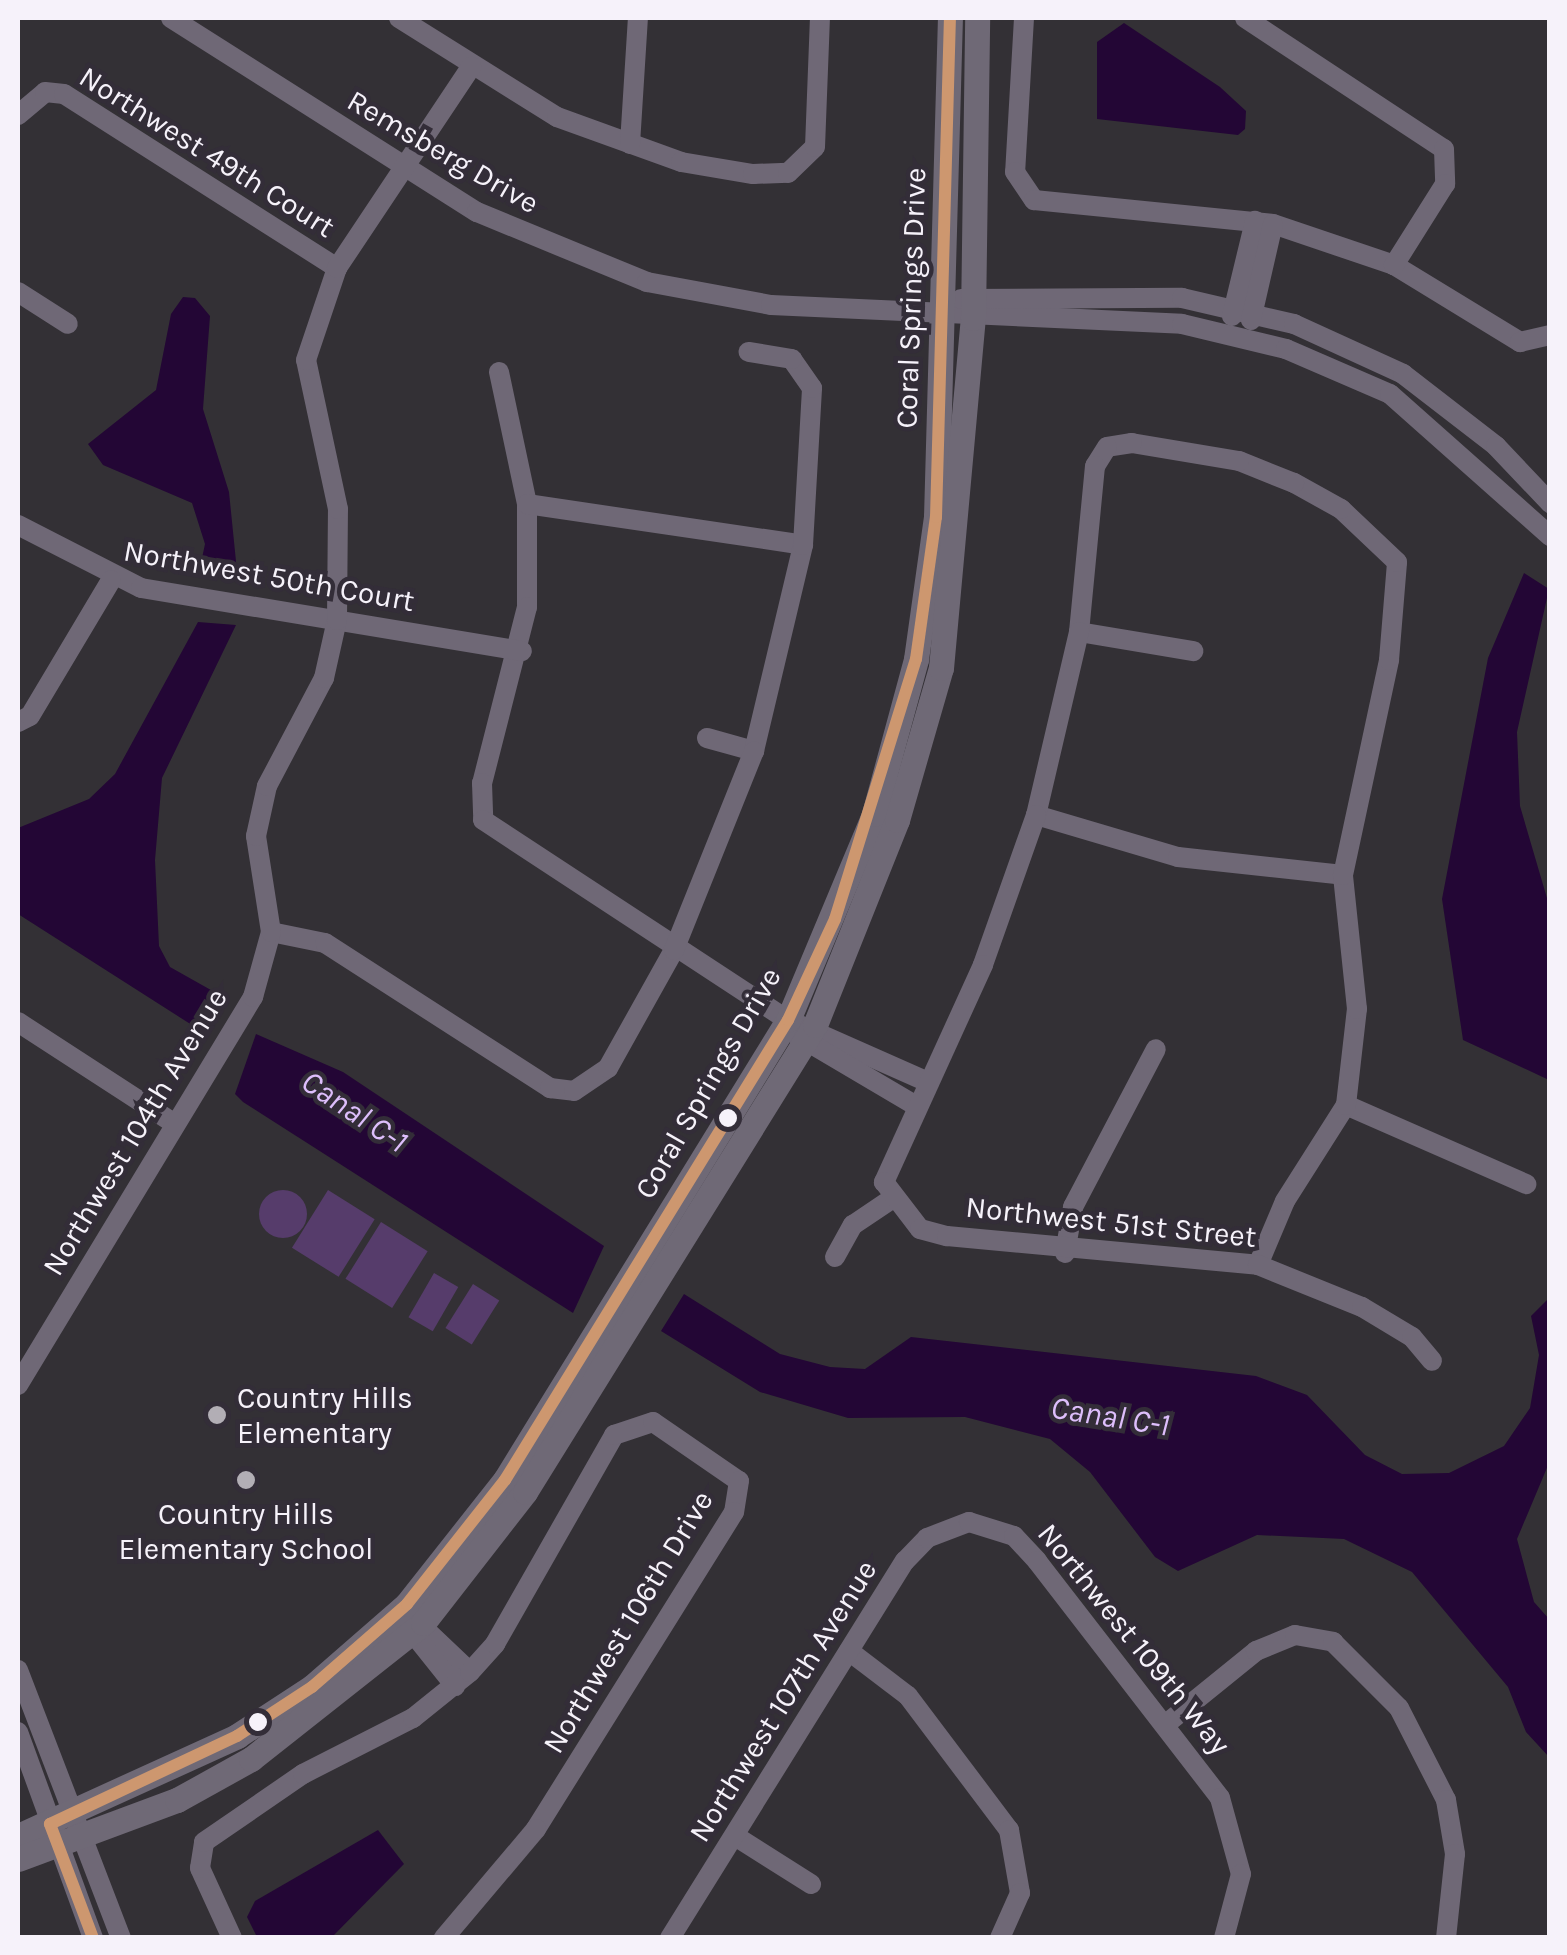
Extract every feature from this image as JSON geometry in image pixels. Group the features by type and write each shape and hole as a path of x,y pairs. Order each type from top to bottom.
{"main road":[{"name":"Coral Springs Drive","path":"82,1824 237,1736 400,1611 505,1480 788,1020 874,814 916,658 936,517 945,307 950,18"},
{"name":"Coral Springs Drive","path":"18,1859 53,1835 251,1759 416,1629 525,1492 809,1036 896,820 941,668 972,306 977,18"},
{"name":"Coral Springs Drive","path":"18,1836 53,1835"}],"street":[{"name":"Remsberg Drive","path":"171,18 402,167 547,246 647,282 770,305 972,306"},
{"path":"398,18 470,67 557,117 630,144 752,174 805,163 815,146 820,18"},
{"path":"630,144 638,18"},
{"path":"1024,18 1019,188 1056,204 1264,222 1394,265 1520,342 1550,335"},
{"path":"1245,18 1444,149 1445,184 1394,265"},
{"name":"Northwest 104th Avenue","path":"18,1385 253,997 271,932 260,819 267,786 324,678 337,620 338,509 306,360 337,268 470,67"},
{"name":"Northwest 49th Court","path":"18,116 45,92 64,94 337,268"},
{"path":"1238,335 1264,222"},
{"path":"18,292 68,324"},
{"path":"972,306 1244,308 1403,374 1496,446 1550,503"},
{"path":"972,306 1238,335 1390,394 1478,462 1550,536"},
{"path":"271,932 325,943 550,1088 574,1090 608,1068 674,950 754,751 803,545 812,388 792,358 749,352"},
{"path":"499,372 527,504 522,650 482,783 483,820 674,950 916,1105"},
{"path":"835,1257 852,1225 890,1200 890,1153 928,1082 1036,815 1079,632 1096,466 1107,448 1182,448 1239,461 1341,508 1397,562 1389,660 1343,876 1357,1009 1346,1105 1274,1221 1258,1265"},
{"path":"527,504 803,545"},
{"name":"Northwest 50th Court","path":"18,525 111,580 522,650"},
{"path":"18,722 30,716 111,580"},
{"path":"1079,632 1194,651"},
{"path":"707,738 754,751"},
{"path":"1036,815 1178,857 1343,876"},
{"path":"18,1022 175,1124"},
{"path":"809,1036 928,1082"},
{"path":"1065,1253 1073,1208 1156,1049"},
{"path":"1346,1105 1526,1184"},
{"name":"Northwest 51st Street","path":"890,1200 920,1229 1065,1253 1258,1265 1362,1307 1412,1337 1432,1361"},
{"name":"Northwest 106th Drive","path":"232,1938 200,1868 204,1842 462,1679 626,1425 653,1422 739,1482 734,1512 536,1829 444,1938"},
{"name":"Northwest 107th Avenue","path":"670,1938 905,1561 927,1538 970,1522"},
{"name":"Northwest 109th Way","path":"970,1522 1014,1536 1166,1724 1220,1798 1235,1838 1241,1874 1224,1938"},
{"path":"400,1611 462,1679"},
{"path":"1166,1724 1256,1651 1295,1635 1333,1642 1400,1708 1446,1800 1455,1854 1446,1938"},
{"path":"848,1651 908,1696 1009,1830 1020,1893 1000,1938"},
{"path":"18,1670 82,1824 121,1938"},
{"path":"18,1732 93,1938"},
{"path":"735,1836 811,1884"}],"shaded area":[{"path":"283,1190 300,1197 307,1214 300,1231 283,1238 266,1231 259,1214 266,1197"},
{"path":"328,1190 375,1219 339,1277 292,1248"},
{"path":"381,1222 428,1251 392,1308 345,1279"},
{"path":"434,1273 458,1287 433,1331 408,1317"},
{"path":"473,1284 499,1300 472,1345 445,1328"}],"water":[{"path":"1124,23 1220,87 1246,111 1245,129 1238,135 1097,119 1097,42"},
{"path":"183,297 195,298 210,316 203,409 229,492 238,581 199,572 205,544 192,503 103,465 88,444 156,390 171,314"},
{"path":"1524,573 1549,589 1517,732 1520,806 1549,905 1549,1080 1463,1040 1442,899 1488,658"},
{"path":"198,622 236,625 162,778 155,860 159,946 170,967 218,994 195,1027 18,914 18,828 89,799 115,774"},
{"name":"Canal C-1","path":"256,1034 343,1072 604,1246 573,1313 243,1102 235,1094"},
{"name":"Canal C-1","path":"684,1294 780,1354 830,1367 865,1369 911,1337 1256,1376 1307,1395 1365,1455 1402,1474 1449,1473 1504,1446 1530,1408 1539,1355 1531,1316 1549,1298 1549,1463 1517,1539 1534,1602 1549,1619 1549,1757 1526,1732 1508,1687 1412,1572 1344,1539 1257,1535 1178,1571 1155,1557 1090,1472 1050,1439 965,1417 848,1418 760,1392 661,1331"},
{"path":"378,1830 404,1864 332,1937 257,1937 247,1917 255,1901"}],"transit line":[{"path":"93,1938 50,1824 237,1736 312,1687 407,1604 505,1480 788,1020 835,919 916,659 936,517 950,18"}],"place":[{"name":"Country Hills Elementary","path":"217,1415"},
{"name":"Country Hills Elementary School","path":"246,1480"}]}
